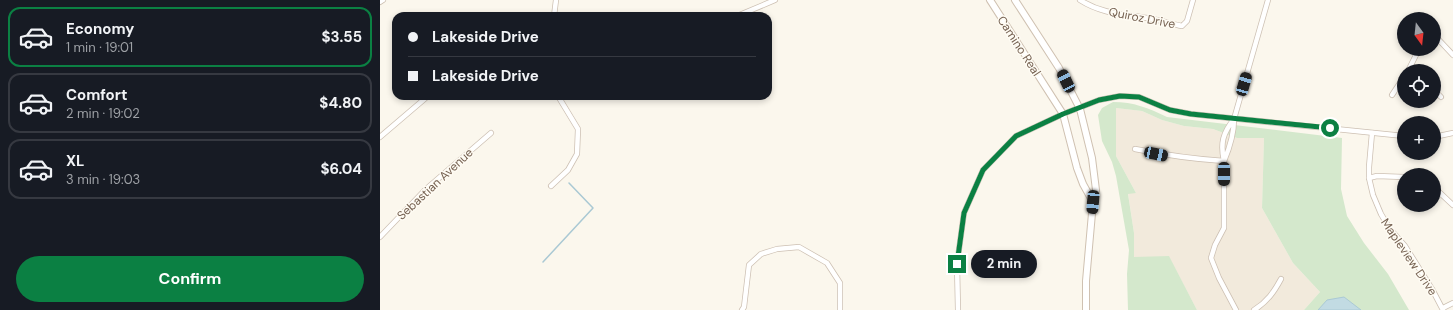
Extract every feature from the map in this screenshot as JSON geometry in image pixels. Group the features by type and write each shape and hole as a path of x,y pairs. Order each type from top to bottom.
{"main road":[{"name":"Camino Real","path":"990,0 1063,114 1077,168 1083,184 1093,202"},
{"name":"Camino Real","path":"1015,0 1059,68 1080,108 1092,158 1096,190 1093,202 1086,282 1086,310"}],"street":[{"path":"554,12 556,0"},
{"path":"745,12 765,2 774,0"},
{"name":"Quiroz Drive","path":"1080,0 1090,7 1106,12 1150,18 1182,26 1187,21 1194,0"},
{"path":"1224,160 1231,144 1234,131 1234,119 1268,0"},
{"path":"1441,42 1453,54"},
{"path":"1392,95 1397,88"},
{"path":"958,310 957,264 964,213 983,170 1016,136 1063,114 1099,100 1120,96 1132,96 1139,97 1179,112 1397,135"},
{"path":"380,137 423,100"},
{"path":"551,186 568,170 577,154 578,129 560,100"},
{"path":"1234,119 1225,130 1222,143 1224,160 1224,228 1210,258 1236,310"},
{"name":"Sebastian Avenue","path":"380,237 425,190 491,133"},
{"name":"Mapleview Drive","path":"1372,133 1369,178 1374,195 1385,222 1405,246 1443,309"},
{"path":"1441,136 1453,134"},
{"path":"1222,143 1231,144"},
{"path":"1135,149 1173,157 1224,160"},
{"path":"1369,178 1376,176 1397,177"},
{"path":"1441,194 1453,206"},
{"path":"742,310 744,307 749,265 761,254 777,249 799,247 827,263 840,283 840,310"},
{"path":"1254,310 1262,306 1274,293 1281,279"},
{"path":"1443,309 1453,303"}],"shaded area":[{"path":"1116,108 1142,111 1162,120 1184,126 1213,129 1237,138 1264,138 1262,208 1293,263 1320,292 1304,310 1197,310 1169,257 1134,257 1134,233 1128,193 1136,193 1116,156"}],"green space":[{"path":"1113,102 1141,106 1167,117 1342,138 1341,189 1347,216 1364,243 1388,274 1409,310 1304,310 1320,292 1293,263 1262,208 1264,138 1237,138 1213,129 1184,126 1162,120 1142,111 1116,108 1116,156 1136,193 1128,194 1134,233 1134,257 1169,256 1197,310 1128,310 1127,274 1129,250 1116,176 1112,162 1102,141 1098,115 1102,108"}],"water":[{"path":"1344,297 1361,310 1318,310 1327,300"}],"waterway":[{"path":"543,262 593,208 569,183"}],"route":[{"path":"957,264 964,213 983,170 1016,136 1063,114 1099,100 1120,96 1139,97 1170,110 1191,114 1330,128"}]}
